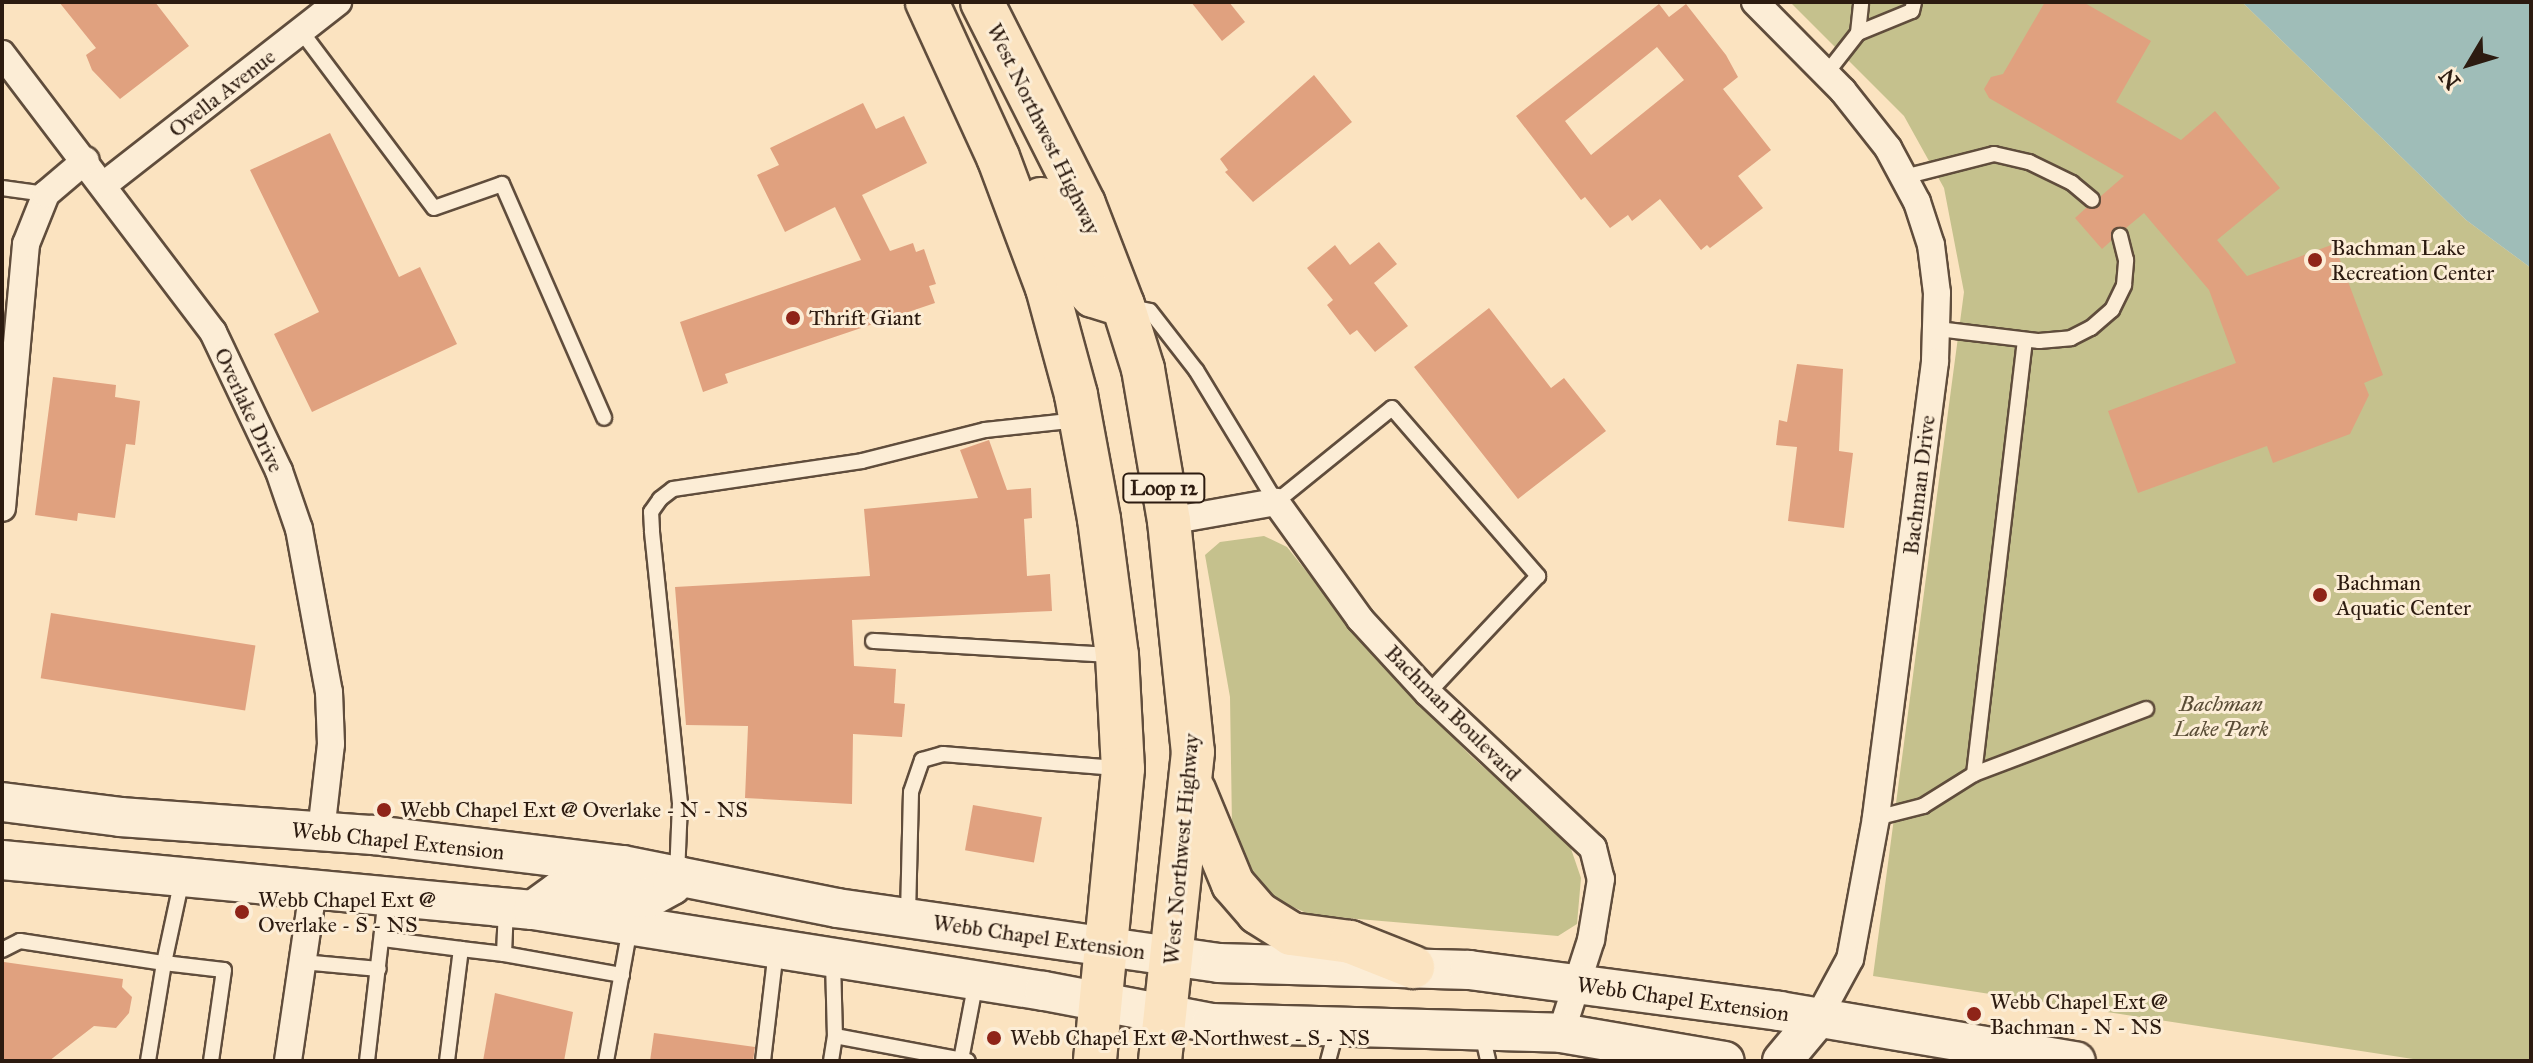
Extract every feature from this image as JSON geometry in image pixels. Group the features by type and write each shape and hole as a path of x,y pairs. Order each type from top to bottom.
{"main road":[{"name":"Loop 12","path":"927,2 998,157 1047,288 1081,420 1117,655 1123,769 1095,1061"},
{"name":"West Northwest Highway","path":"982,2 1084,204 1123,305 1143,369 1169,521 1190,708 1191,782 1160,1061"},
{"path":"998,157 1037,191 1077,279 1093,296 1123,305"},
{"path":"1191,782 1233,884 1258,913 1291,934 1350,942 1413,967"},
{"name":"Webb Chapel Extension","path":"2,802 321,832 677,875 908,919 1219,963 1413,967 1576,985 1818,1018 2076,1061"},
{"path":"313,890 321,832"},
{"path":"2,860 519,909 1101,1001 1332,1044 1485,1046 1561,1033 1725,1061"},
{"path":"519,909 558,892 649,898 672,885 677,875"},
{"path":"1782,1061 1818,1018"}],"street":[{"name":"Ovella Avenue","path":"105,184 338,2"},
{"name":"Bachman Drive","path":"1755,2 1865,116 1904,177 1931,245 1938,329 1876,818 1850,959 1818,1018"},
{"name":"Overlake Drive","path":"2,54 105,184 213,332 255,412 299,529 329,692 331,744 321,832"},
{"path":"2,508 8,391 26,244 46,194 86,160"},
{"path":"1169,521 1276,502"},
{"name":"Bachman Boulevard","path":"1276,502 1360,619 1428,693 1593,848 1601,879 1591,940 1561,1033"},
{"path":"288,1061 313,890"}],"lane":[{"path":"1858,33 1861,2"},
{"path":"1826,74 1858,33 1912,11 1914,2"},
{"path":"301,31 434,208 502,184 604,418"},
{"path":"1904,177 1994,154 2029,162 2072,183 2092,200"},
{"path":"2,188 46,194"},
{"path":"1938,329 2025,340 2071,338 2112,310 2124,285 2126,260 2120,236"},
{"path":"1123,305 1150,311 1162,324 1196,370 1276,502 1392,408 1538,576 1428,693"},
{"path":"1974,774 2025,340"},
{"path":"677,875 680,803 651,512 660,499 673,489 862,461 985,430 1081,420"},
{"path":"873,641 1117,655"},
{"path":"1876,818 1923,806 1974,774 2146,709"},
{"path":"908,919 911,792 922,760 943,754 1123,769"},
{"path":"148,1061 182,879"},
{"path":"367,1061 386,896"},
{"path":"504,954 519,909"},
{"path":"606,1061 631,927"},
{"path":"383,939 504,954 622,975"},
{"path":"2,950 20,941 224,970 211,1061"},
{"path":"447,1061 461,949"},
{"path":"763,1061 776,951"},
{"path":"831,1061 835,1036 833,961"},
{"path":"302,962 379,969"},
{"path":"835,1036 965,1060 976,981"}],"green space":[{"name":"Bachman Lake Park","path":"1790,2 2242,2 2466,220 2531,268 2531,1061 2426,1061 1873,976 1964,292 1944,188 1904,116"},
{"path":"1264,536 1287,547 1372,654 1471,756 1569,843 1581,878 1577,924 1558,936 1311,915 1277,900 1247,868 1232,826 1230,697 1205,555 1220,542"}],"water":[{"path":"2242,2 2531,2 2531,268 2466,220"}],"building":[{"path":"59,2 155,2 189,46 120,99 92,70 86,55 96,48"},
{"path":"1191,2 1229,2 1245,22 1222,41"},
{"name":"Bachman Lake Recreation Center","path":"2045,2 2083,2 2151,41 2116,102 2181,140 2215,111 2280,188 2217,240 2247,276 2334,244 2383,375 2364,383 2369,395 2350,434 2273,463 2267,446 2138,493 2108,411 2236,363 2209,290 2144,213 2126,228 2114,228 2111,241 2102,249 2075,218 2086,208 2099,207 2101,196 2124,176 1989,98 1984,89 1991,77 2003,74"},
{"path":"1659,4 1669,17 1686,4 1726,55 1738,77 1723,89 1771,150 1738,176 1763,208 1710,248 1707,245 1701,250 1660,199 1632,221 1628,215 1610,228 1585,197 1581,200 1516,116","holes":["1657,47 1684,80 1591,155 1565,121"]},
{"path":"1314,75 1352,122 1253,202 1225,172 1228,170 1220,159"},
{"path":"863,103 876,129 904,116 927,163 862,195 890,251 913,243 916,252 924,249 936,284 929,286 935,303 725,374 728,383 703,392 680,322 861,260 835,207 785,232 757,175 779,165 770,148"},
{"path":"330,133 399,277 420,267 457,344 312,412 274,334 319,312 250,170"},
{"path":"1379,242 1397,264 1374,283 1408,326 1375,352 1357,330 1350,335 1327,305 1333,300 1307,268 1335,245 1350,265"},
{"path":"1489,308 1551,388 1564,378 1606,431 1518,499 1414,367"},
{"path":"1797,364 1843,369 1839,451 1853,453 1844,528 1788,521 1797,447 1776,445 1779,420 1787,422"},
{"path":"53,377 116,385 115,397 140,401 135,445 126,444 115,518 78,513 77,521 35,515"},
{"path":"989,440 1007,490 1031,488 1032,518 1024,519 1027,576 1050,574 1052,611 852,620 854,666 896,669 894,703 905,704 902,737 853,734 852,804 745,798 748,726 686,725 675,587 870,576 864,509 978,498 960,450"},
{"path":"51,613 255,645 245,711 41,678"},
{"path":"973,805 1042,817 1034,862 965,850"},
{"path":"4,962 123,979 122,987 132,997 129,1013 116,1028 94,1026 49,1061 2,1061"},
{"path":"495,993 573,1012 564,1061 483,1061"},
{"path":"654,1033 755,1047 753,1061 650,1061"}],"place":[{"name":"Bachman Lake Recreation Center","path":"2315,260"},
{"name":"Thrift Giant","path":"793,318"},
{"name":"Bachman Aquatic Center","path":"2320,595"},
{"name":"Webb Chapel Ext @ Overlake - N - NS","path":"384,810"},
{"name":"Webb Chapel Ext @ Overlake - S - NS","path":"242,912"},
{"name":"Webb Chapel Ext @ Bachman - N - NS","path":"1974,1014"},
{"name":"Webb Chapel Ext @ Northwest - S - NS","path":"994,1038"}]}
